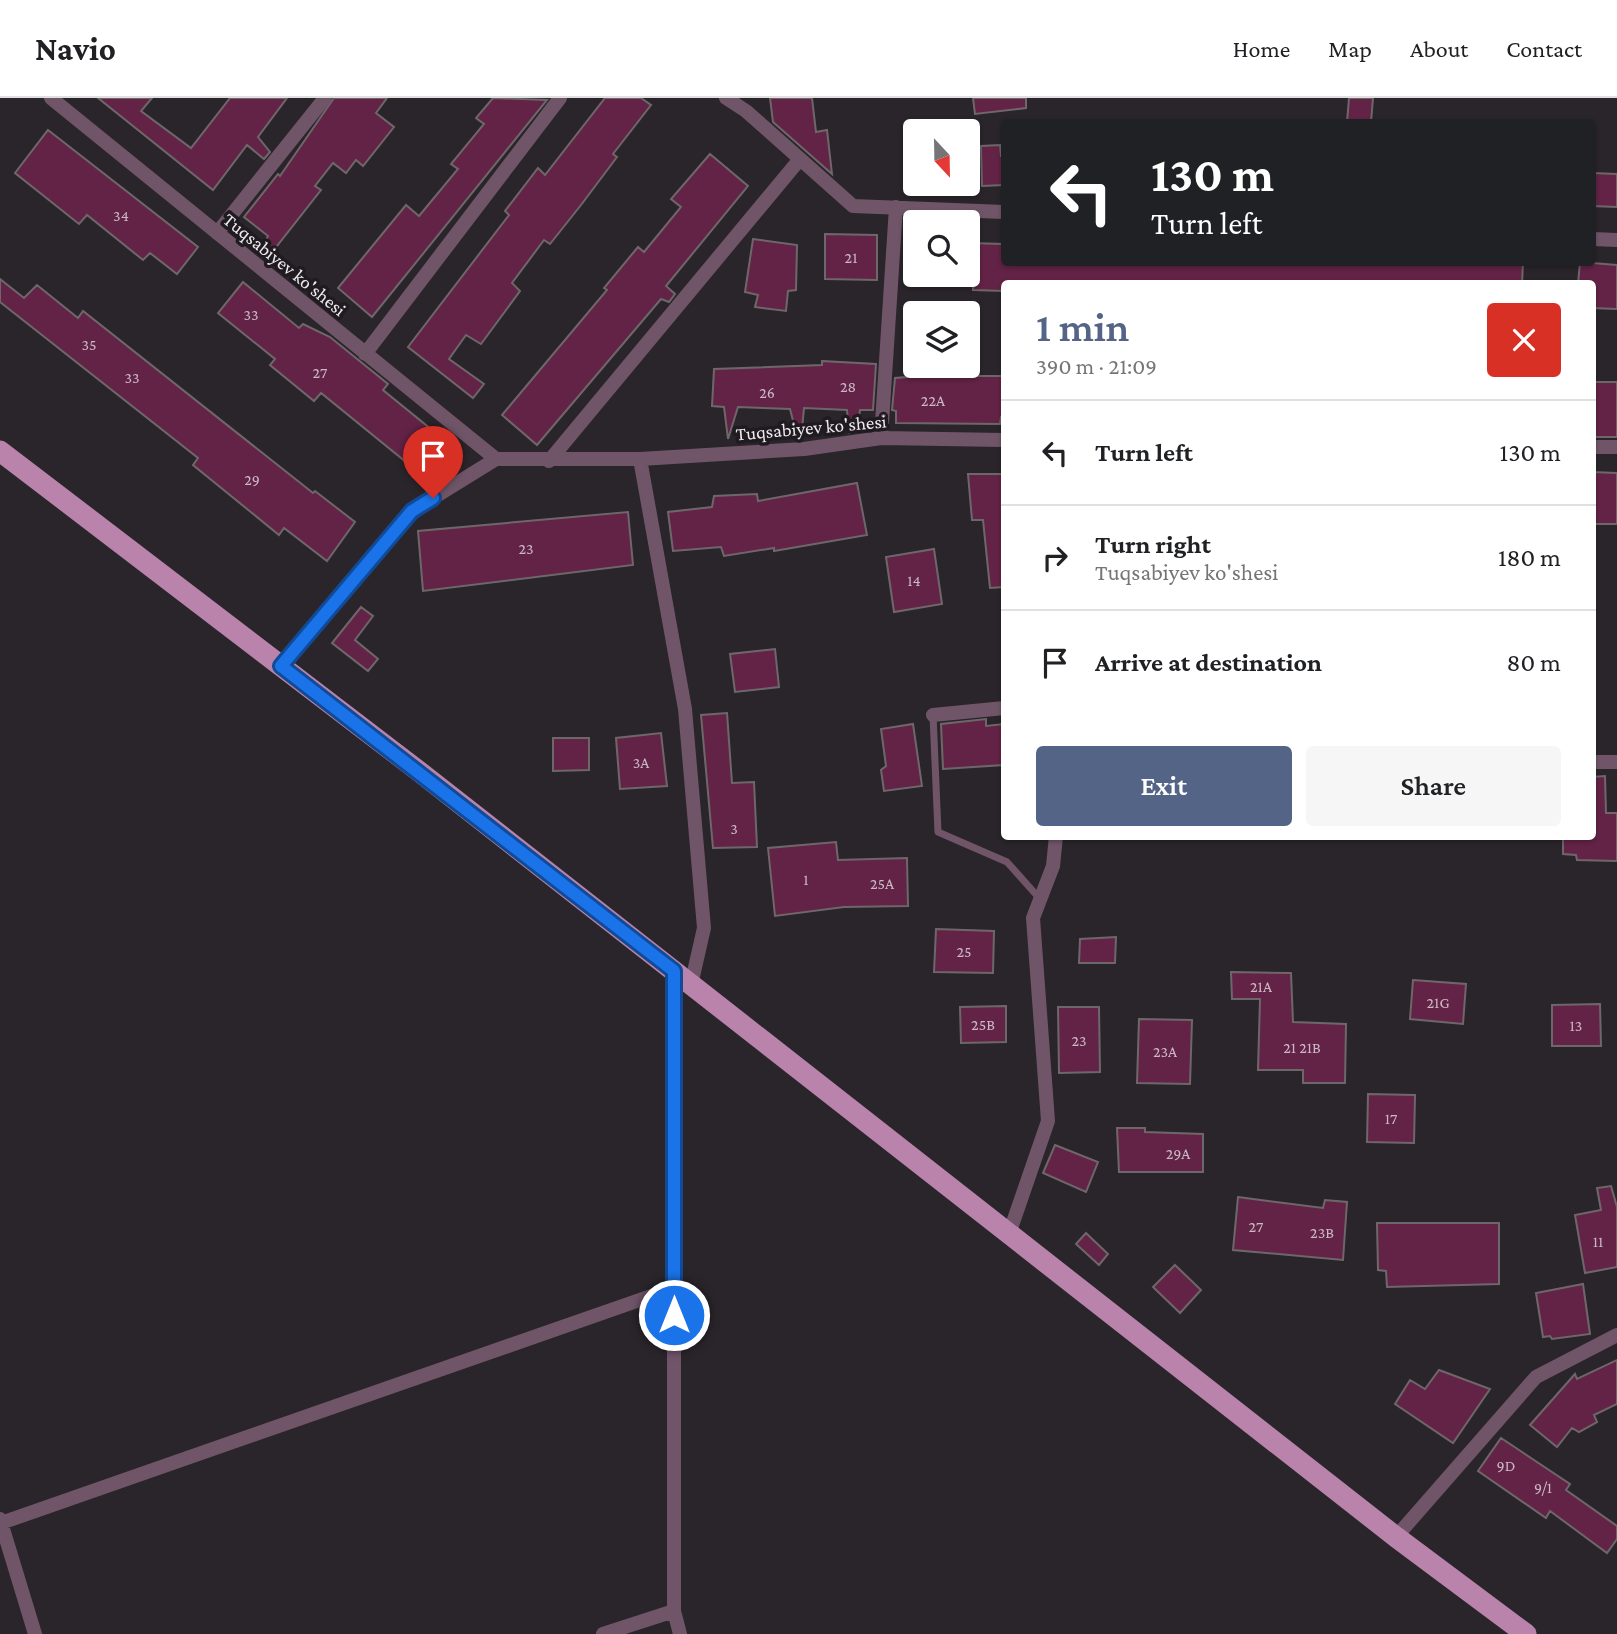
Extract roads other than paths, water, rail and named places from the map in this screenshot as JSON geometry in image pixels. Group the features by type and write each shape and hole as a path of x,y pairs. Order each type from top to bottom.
{"main road":[{"path":"0,451 674,971 1396,1537 1526,1634"}],"street":[{"name":"Tuqsabiyev ko'shesi","path":"51,98 496,459 549,461 640,458 804,449 881,438 1001,440"},
{"path":"217,233 325,98"},
{"path":"365,354 560,98"},
{"path":"726,98 745,105 853,206 1001,212"},
{"path":"549,461 800,159"},
{"path":"881,438 896,208"},
{"path":"1596,239 1617,240"},
{"path":"1596,447 1617,447"},
{"path":"640,458 685,709 704,928 691,985"},
{"path":"281,666 412,511 496,459"},
{"path":"933,715 1001,708"},
{"path":"1596,762 1617,762"},
{"path":"1009,1234 1048,1121 1032,918 1053,866 1056,840"},
{"path":"674,971 674,1611 680,1634"},
{"path":"35,1634 1,1521 674,1288"},
{"path":"1396,1537 1536,1377 1617,1335"},
{"path":"603,1634 674,1611"}],"lane":[{"path":"933,715 938,832 1007,862 1040,899"}]}
